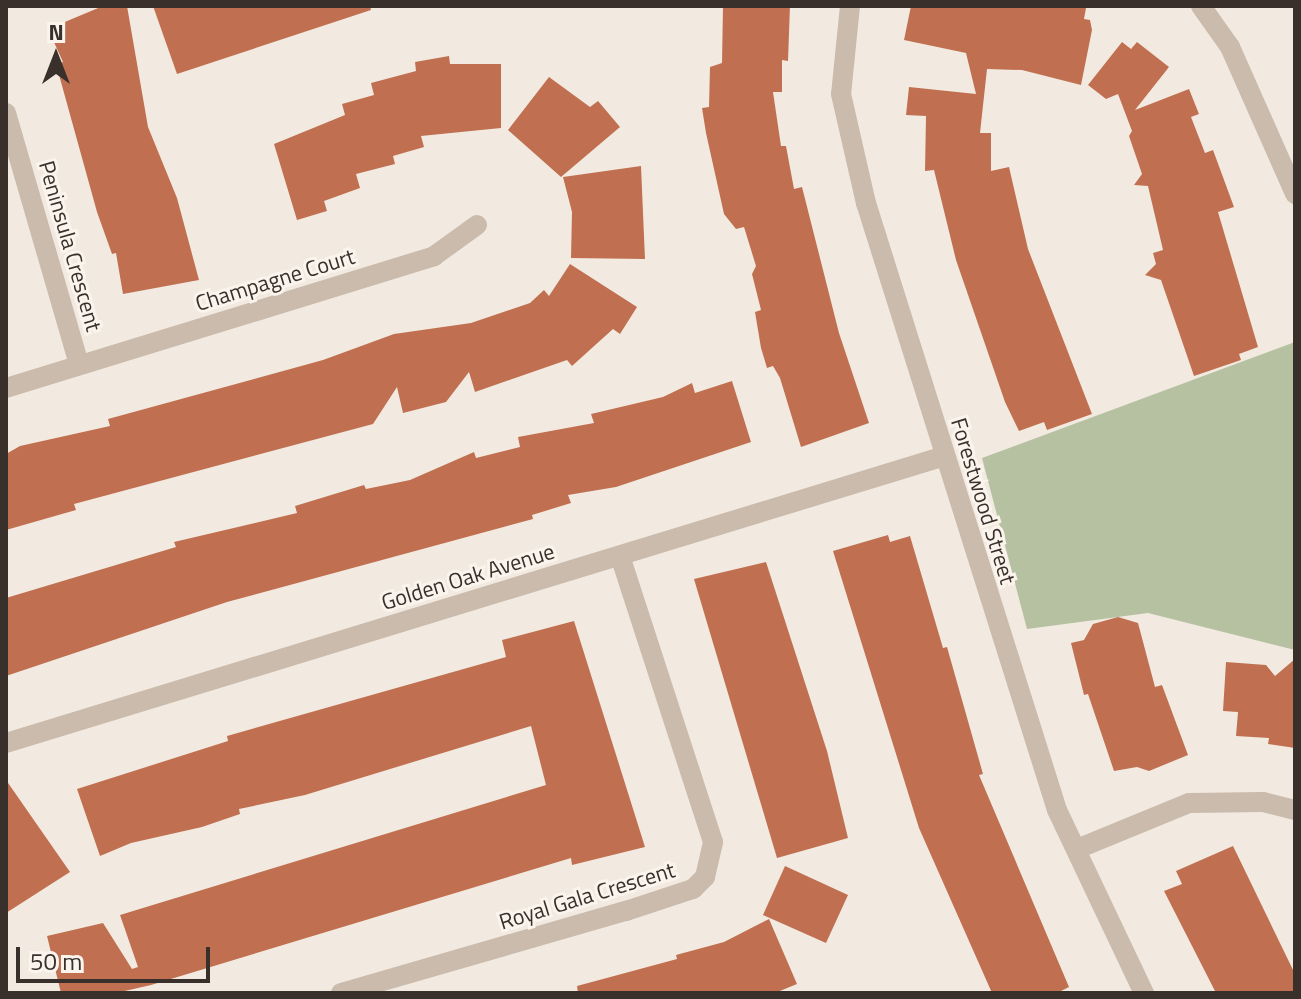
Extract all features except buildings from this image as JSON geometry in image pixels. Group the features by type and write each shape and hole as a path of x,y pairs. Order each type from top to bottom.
{"street":[{"name":"Forestwood Street","path":"850,6 841,94 866,203 1023,712 1057,810 1144,993"},
{"path":"1201,6 1230,47 1295,194"},
{"name":"Peninsula Crescent","path":"6,113 79,365 6,388"},
{"name":"Champagne Court","path":"79,365 434,256 477,225"},
{"name":"Golden Oak Avenue","path":"6,743 945,456"},
{"name":"Royal Gala Crescent","path":"341,993 626,911 693,889 705,877 713,842 620,556"},
{"path":"1077,849 1189,803 1263,802 1295,810"}],"green space":[{"path":"1295,342 1295,650 1148,613 1027,629 982,458"}]}
